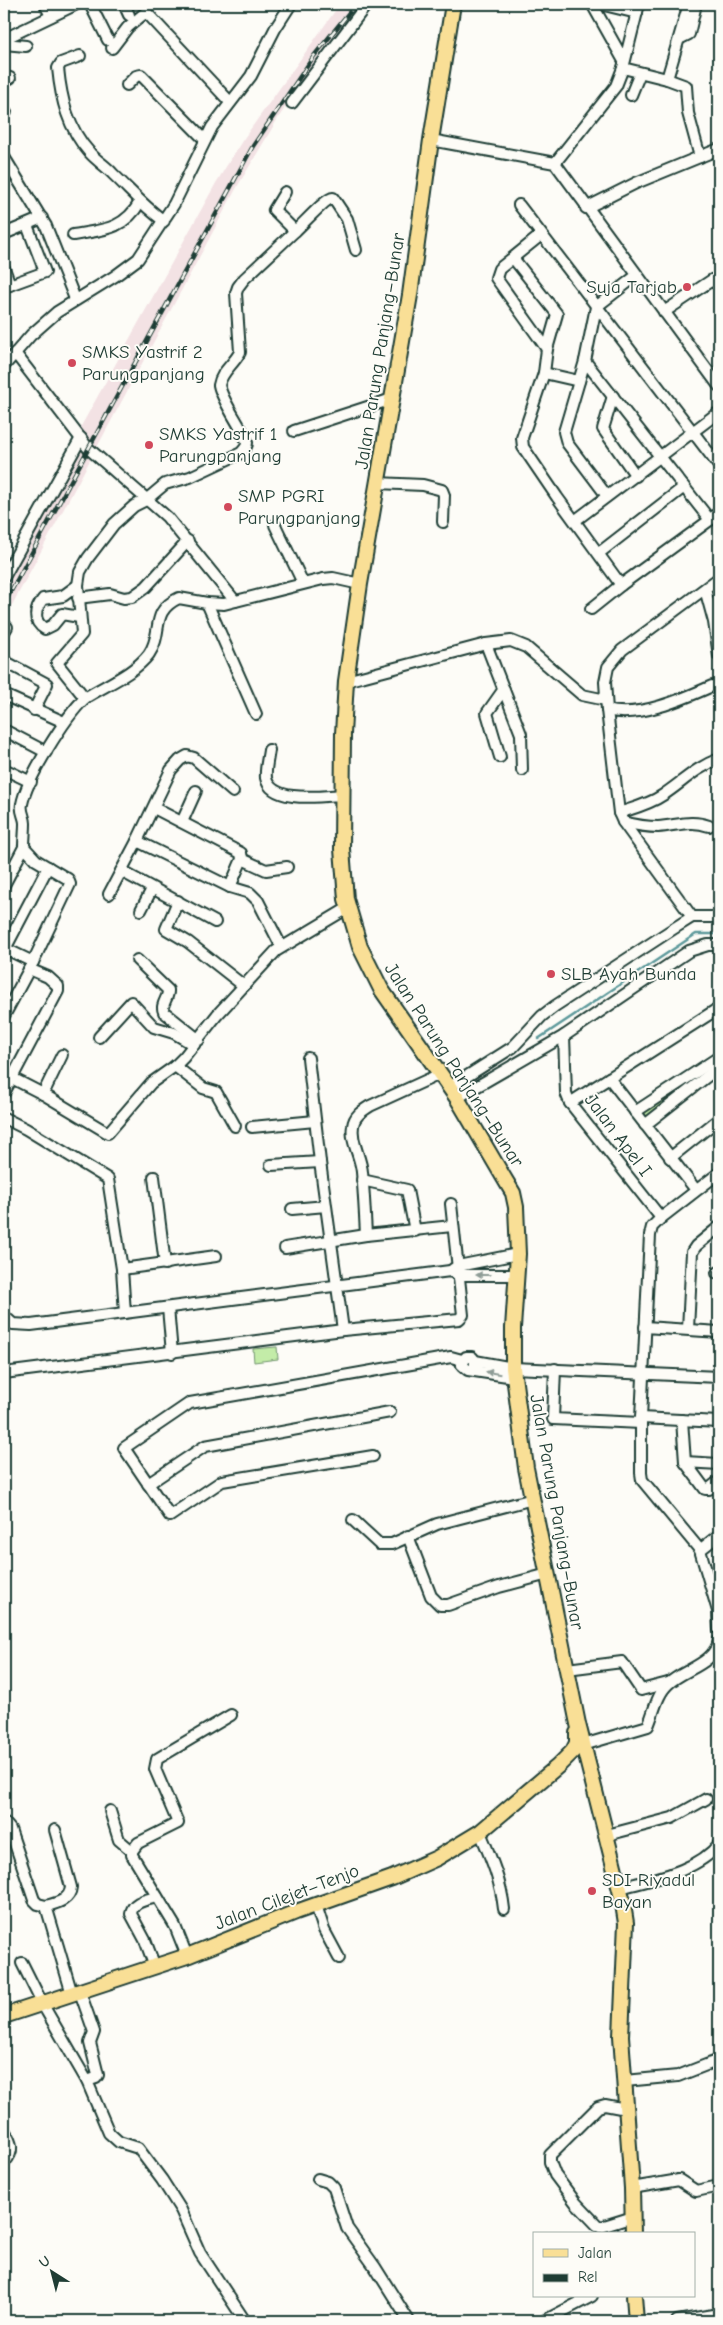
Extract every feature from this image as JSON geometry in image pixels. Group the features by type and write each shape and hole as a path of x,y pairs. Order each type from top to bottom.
{"main road":[{"name":"Jalan Parung Panjang–Bunar","path":"453,4 430,140 410,295 360,584 346,681 342,734 342,857 348,908 365,958 380,989 453,1093 513,1193 516,1206 518,1254 513,1348 514,1372 526,1468 578,1724 589,1773 620,1888 626,1923 621,2036 632,2188 633,2232"},
{"name":"Jalan Cilejet–Tenjo","path":"4,2016 43,2005 187,1956 316,1905 392,1878 437,1858 480,1832 558,1766 573,1751 577,1743 578,1724"},
{"path":"558,1766 573,1760 579,1761 589,1773"},
{"path":"634,2298 636,2321"}],"street":[{"path":"46,4 51,16"},
{"path":"4,39 77,4"},
{"path":"90,4 110,44 146,12 230,102"},
{"path":"124,4 129,15"},
{"path":"4,366 39,328 75,299 132,264 164,221 184,186 205,140 230,102 251,76 275,29 291,4"},
{"path":"292,103 367,4"},
{"path":"592,4 624,65 640,73 667,79 686,86 688,114 700,157"},
{"path":"555,163 612,92 624,65 638,9 600,4"},
{"path":"667,79 689,4"},
{"path":"679,39 684,39 690,34 696,4"},
{"path":"4,44 26,46"},
{"path":"80,56 61,63 58,68 60,90 69,121 86,148 140,202 164,221"},
{"path":"631,95 640,73"},
{"path":"127,85 136,76 141,75 205,140"},
{"path":"430,140 555,163 636,276 719,386"},
{"path":"586,208 636,182 719,149"},
{"path":"4,157 8,175 42,218 75,299"},
{"path":"285,192 274,210 295,231"},
{"path":"85,698 57,663 63,654 80,638 78,585 80,572 88,558 114,524 134,506 146,500 165,484 190,477 241,453 246,447 247,440 224,400 219,385 220,380 240,352 241,344 236,294 244,279 311,218 325,200 333,198 347,218 356,250"},
{"path":"73,235 113,228 121,224 134,212 140,202"},
{"path":"520,205 719,466"},
{"path":"4,234 42,218"},
{"path":"4,268 7,286 45,272 27,225"},
{"path":"541,235 499,269 496,278 497,283 547,349"},
{"path":"513,258 556,314 547,349 544,373 522,442 557,497 576,520 621,585"},
{"path":"607,496 564,439 564,432 585,361 596,307 636,276"},
{"path":"664,312 712,280 719,286"},
{"path":"15,353 81,438 167,518 236,601"},
{"path":"585,361 710,520"},
{"path":"544,373 579,381"},
{"path":"614,396 603,429 636,476"},
{"path":"294,432 338,415 392,399"},
{"path":"576,520 719,412"},
{"path":"4,577 81,438"},
{"path":"378,483 422,485 442,490 444,496 443,522"},
{"path":"599,553 684,487"},
{"path":"591,610 621,585 719,512"},
{"path":"275,525 303,583"},
{"path":"78,598 110,594 124,598 132,597 146,587 188,541"},
{"path":"4,885 24,847 25,824 21,808 46,752 64,722 85,698 135,667 149,654 153,646 160,615 167,605 179,598 224,604 303,583 333,578 360,584"},
{"path":"692,917 621,817 606,705 606,675 612,661 622,650 719,578"},
{"path":"78,585 62,596 43,599 38,605 36,617 39,624 45,629 53,625 62,614 79,617"},
{"path":"705,589 714,622 719,656"},
{"path":"207,603 256,714"},
{"path":"346,681 502,641 518,642 538,656 576,692 623,713 688,697 712,686 717,688 719,692"},
{"path":"486,644 521,734 522,770"},
{"path":"4,661 47,684 34,710"},
{"path":"500,757 486,713 504,689"},
{"path":"4,695 64,722"},
{"path":"4,730 46,752"},
{"path":"269,750 266,776 269,785 276,791 303,798 342,795"},
{"path":"108,894 172,770 180,760 187,756 194,758 233,792"},
{"path":"621,817 662,796 700,767 719,759"},
{"path":"4,769 31,782"},
{"path":"182,822 196,791"},
{"path":"154,808 241,853 242,859 230,887"},
{"path":"621,817 648,827 690,822 709,826"},
{"path":"137,841 230,887 250,893 255,898 281,946"},
{"path":"4,1016 70,884 68,879 32,857 24,847"},
{"path":"242,859 266,870 288,867"},
{"path":"4,1093 8,1076 58,991 58,986 54,982 31,965 4,949 48,867"},
{"path":"121,871 215,922"},
{"path":"141,910 152,889"},
{"path":"178,901 166,929 188,942 244,986"},
{"path":"8,1076 43,1094 108,1133 151,1083 176,1066 211,1022 281,946 348,908"},
{"path":"453,1093 513,1046 542,1016 555,1006 692,917 719,917"},
{"path":"453,1093 564,1036 689,952 708,945 719,945"},
{"path":"137,960 168,990 162,1007 164,1012 196,1043"},
{"path":"99,1037 131,1002 157,1029 174,1033 196,1043"},
{"path":"570,1102 719,1008"},
{"name":"Jalan Apel I","path":"564,1036 566,1093 570,1102 661,1218"},
{"path":"522,1038 533,1053"},
{"path":"43,1094 62,1055"},
{"path":"635,1112 719,1057"},
{"path":"308,1058 342,1330"},
{"path":"176,1066 203,1088 216,1092 235,1126"},
{"path":"645,1125 719,1067"},
{"path":"366,1235 362,1170 352,1126 360,1112 440,1074"},
{"path":"609,1078 696,1190"},
{"path":"4,1118 106,1176 110,1183 122,1269 125,1313"},
{"path":"670,1158 719,1119"},
{"path":"252,1127 315,1122"},
{"path":"271,1165 320,1162"},
{"path":"719,1173 652,1227 650,1235 641,1421 642,1480 701,1555 719,1612 719,1630"},
{"path":"154,1177 165,1264"},
{"path":"362,1180 407,1190 415,1231"},
{"path":"4,1373 342,1330 459,1319 463,1315 456,1271 450,1204"},
{"path":"292,1210 326,1206"},
{"path":"285,1248 366,1235 452,1226"},
{"path":"688,1329 692,1252 696,1246 719,1227"},
{"path":"4,1316 14,1324 31,1325 456,1271 518,1254"},
{"path":"122,1269 216,1256"},
{"path":"456,1271 517,1275"},
{"path":"168,1308 172,1353"},
{"path":"645,1327 719,1332"},
{"path":"373,1456 222,1481 170,1516 124,1448 190,1403 451,1357 462,1360 464,1368 473,1365 514,1372 555,1369 719,1377"},
{"path":"555,1369 553,1419 719,1422"},
{"path":"148,1484 205,1446 390,1412"},
{"path":"682,1420 685,1462 705,1488 709,1489 719,1481"},
{"path":"685,1462 719,1464"},
{"path":"353,1520 379,1544 392,1544 454,1519 533,1500"},
{"path":"701,1555 719,1535"},
{"path":"408,1536 431,1596 440,1605 448,1605 499,1587 548,1574"},
{"path":"583,1745 648,1726 656,1708 659,1694 668,1684 710,1657 717,1648 719,1640"},
{"path":"567,1669 622,1662 642,1690 668,1684"},
{"path":"132,1851 138,1843 178,1823 155,1769 157,1759 231,1716"},
{"path":"607,1835 672,1818 706,1799"},
{"path":"110,1811 116,1834 132,1851 175,1926 187,1956"},
{"path":"4,1822 10,1830 34,1900 38,1904 46,1906 67,1898 71,1887 55,1830"},
{"path":"480,1832 495,1867 502,1890 504,1908"},
{"path":"620,1888 666,1875 689,1866 702,1860 719,1844"},
{"path":"155,1967 145,1940 131,1914 131,1910 136,1904 157,1897"},
{"path":"316,1905 324,1930 340,1958"},
{"path":"46,1906 76,1993 94,2032 90,2043 98,2075 96,2078 87,2081"},
{"path":"22,1963 43,2005 87,2081 109,2132 119,2142 138,2148 162,2180 181,2210 200,2253 245,2321"},
{"path":"625,2081 678,2076 719,2060"},
{"path":"626,2109 606,2104 598,2107 572,2135 555,2149 550,2155 550,2162 563,2187 597,2225 602,2227 633,2216"},
{"path":"4,2130 12,2144 12,2151 4,2163"},
{"path":"318,2179 328,2182 334,2188 347,2228 375,2267 409,2321"},
{"path":"632,2188 679,2180 696,2191 719,2186"},
{"path":"544,2321 588,2298"},
{"path":"677,2321 719,2314"}],"shaded area":[{"path":"340,4 363,4 321,52 237,187 4,620 4,569 54,475 216,183 242,141"}],"green space":[{"path":"719,1057 719,1067 645,1125 635,1112"},
{"path":"277,1347 278,1359 254,1362 253,1349"}],"waterway":[{"path":"538,1039 696,934 719,934"}],"railway":[{"path":"4,604 253,146 314,56 356,4"}],"place":[{"name":"Suja Tarjab","path":"687,287"},
{"name":"SMKS Yastrif 2 Parungpanjang","path":"72,363"},
{"name":"SMKS Yastrif 1 Parungpanjang","path":"149,445"},
{"name":"SMP PGRI Parungpanjang","path":"228,507"},
{"name":"SLB Ayah Bunda","path":"551,974"},
{"name":"SDI Riyadul Bayan","path":"592,1891"}]}
